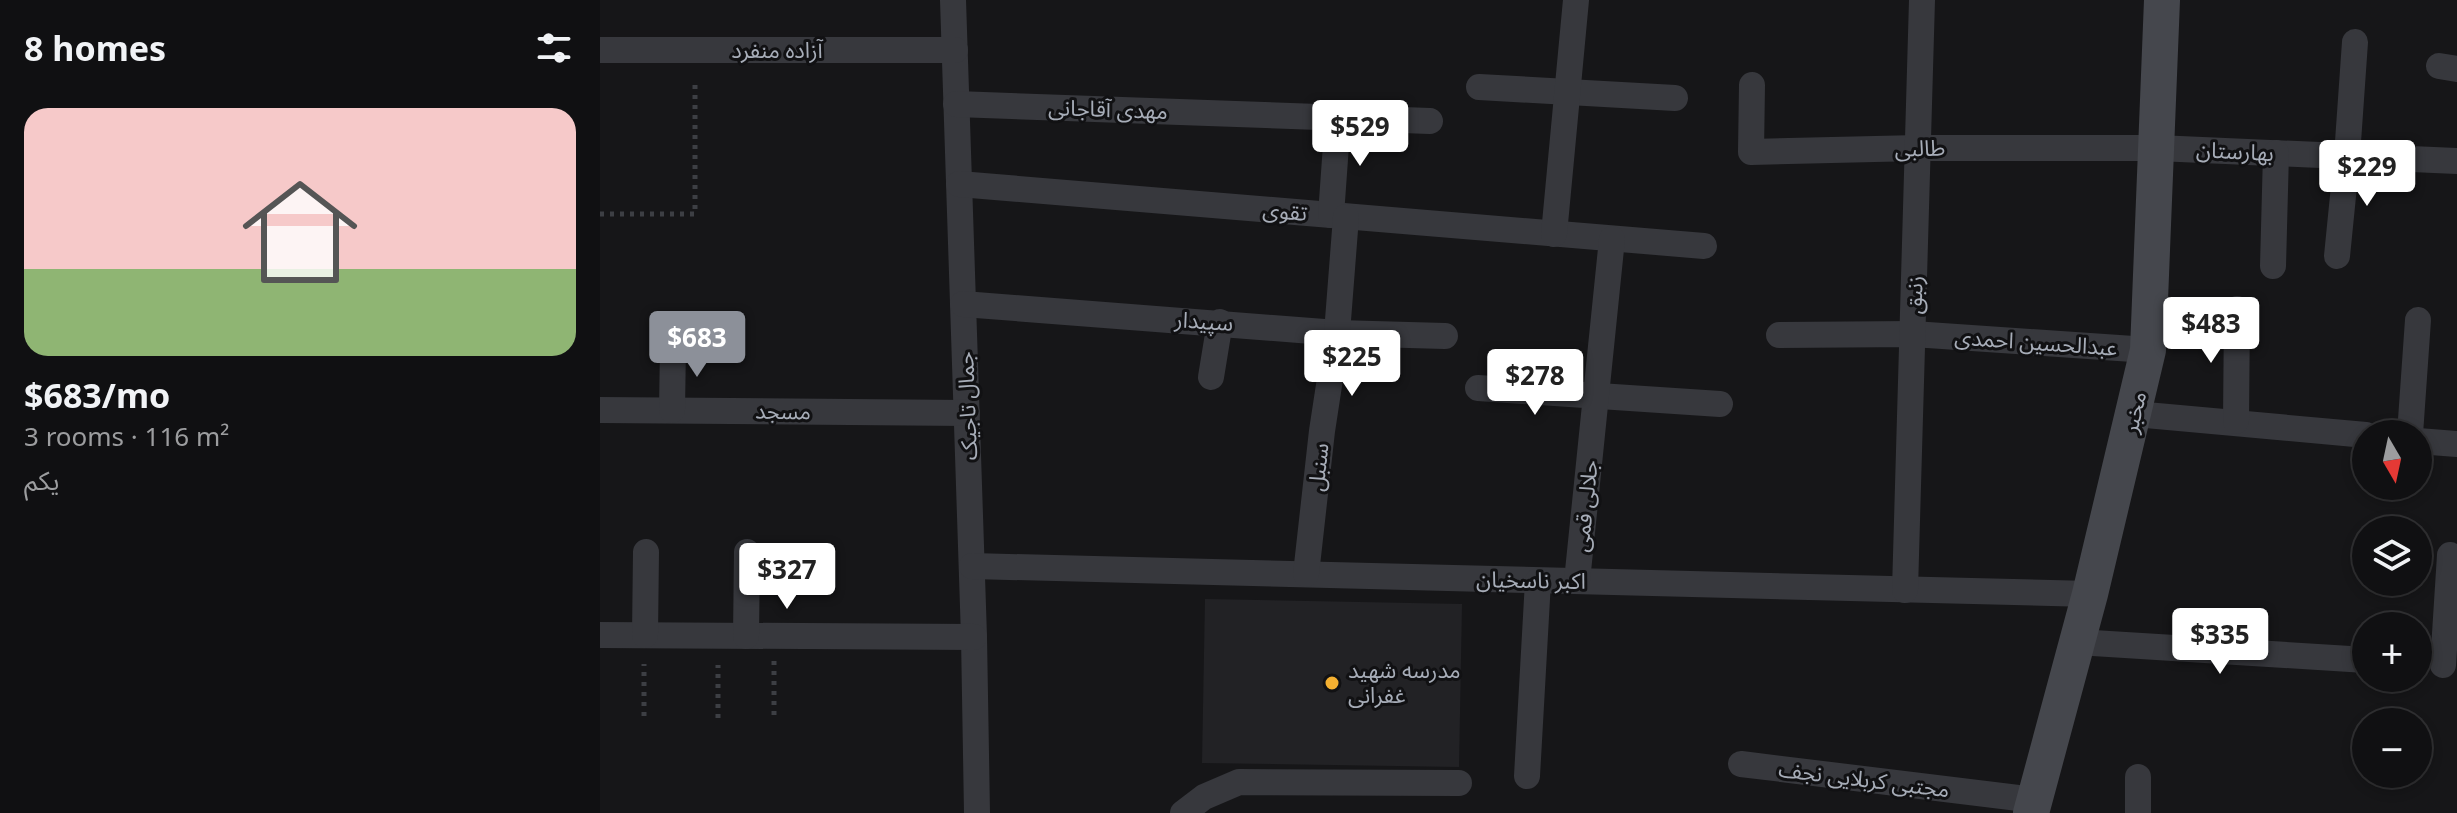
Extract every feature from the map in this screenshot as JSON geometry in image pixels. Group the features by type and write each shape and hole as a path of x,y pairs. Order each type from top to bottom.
{"main road":[{"name":"مخبر","path":"2033,806 2090,594 2148,350 2162,0"}],"street":[{"name":"جمال تاجیک","path":"953,0 977,813"},
{"path":"1554,234 1576,0"},
{"name":"زنبق","path":"1905,590 1922,0"},
{"path":"2337,256 2355,42"},
{"name":"آزاده منفرد","path":"600,50 955,50"},
{"name":"طالبی","path":"1752,85 1751,152 2157,148"},
{"path":"1479,87 1675,98"},
{"name":"مهدی آقاجانی","path":"956,104 1430,121"},
{"name":"سنبل","path":"1306,574 1337,333 1338,117"},
{"name":"بهارستان","path":"2157,148 2457,161"},
{"path":"2273,266 2276,153"},
{"name":"تقوی","path":"959,184 1704,246"},
{"name":"جلالی قمی","path":"1577,581 1612,239"},
{"name":"سپیدار","path":"963,304 1337,333 1445,336"},
{"path":"2236,421 2237,309"},
{"path":"2411,420 2418,320"},
{"path":"1211,377 1220,322"},
{"name":"عبدالحسین احمدی","path":"1779,335 1913,334 2148,350"},
{"path":"672,410 673,346"},
{"path":"1478,388 1720,404"},
{"name":"مسجد","path":"600,410 967,413"},
{"path":"2135,414 2352,433"},
{"path":"2432,442 2457,444"},
{"path":"645,635 646,552"},
{"path":"746,636 747,552"},
{"path":"2439,665 2450,555"},
{"name":"اکبر ناسخیان","path":"972,566 2090,594"},
{"path":"1527,776 1538,581"},
{"path":"600,635 974,637"},
{"path":"2077,642 2352,659"},
{"name":"مجتبی کربلایی نجف","path":"1741,764 2033,806"},
{"path":"2138,777 2138,813"},
{"path":"1183,813 1204,797 1239,782 1459,783"}],"path":[{"path":"600,214 695,214 695,50"},
{"path":"644,716 645,635"},
{"path":"718,636 718,718"},
{"path":"774,636 774,719"}],"shaded area":[{"name":"مدرسه شهید غفرانی","path":"1205,599 1462,604 1459,767 1202,763"}],"place":[{"name":"مدرسه شهید غفرانی","path":"1332,683"}]}
